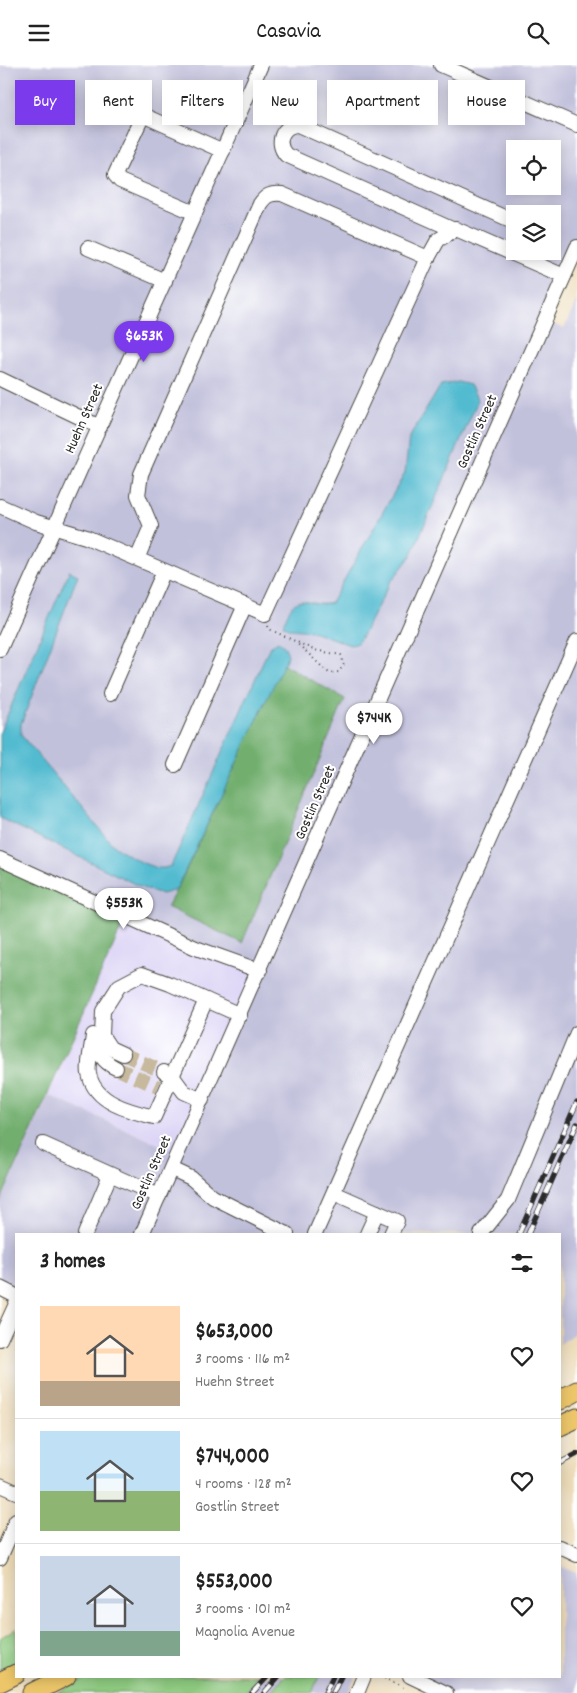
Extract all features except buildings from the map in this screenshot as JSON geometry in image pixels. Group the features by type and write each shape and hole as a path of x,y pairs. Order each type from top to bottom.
{"highway":[{"path":"561,1399 577,1391"},
{"path":"561,1426 577,1418"},
{"path":"0,1682 15,1674"},
{"path":"32,1693 62,1678"}],"street":[{"path":"441,65 577,125"},
{"name":"Huehn Street","path":"0,649 223,151 259,66"},
{"path":"195,213 120,181 116,175 142,117 147,117 223,151"},
{"path":"506,218 298,125 290,125 285,129 280,142 281,150 286,155 454,230 506,249"},
{"path":"137,559 151,526 138,495 141,474 260,204 265,197 273,193 282,194 428,258"},
{"path":"0,506 54,528 86,537 265,614 428,258 438,240 454,230"},
{"path":"88,247 164,281"},
{"name":"Gostlin Street","path":"142,1233 260,971 577,247"},
{"path":"531,260 564,276"},
{"path":"0,379 100,427"},
{"path":"110,694 164,571"},
{"path":"175,765 245,605"},
{"path":"315,1233 577,641"},
{"path":"0,859 196,948 260,971"},
{"path":"206,1000 162,1089 154,1117 124,1110 94,1090 89,1072 93,1035 103,1011 119,986 142,974 170,984 240,1015"},
{"path":"103,1011 102,1036 110,1048 122,1054"},
{"path":"493,1233 577,1033"},
{"path":"93,1035 98,1053 108,1064 116,1068"},
{"path":"169,1075 184,1092"},
{"path":"162,1089 184,1092 202,1100"},
{"path":"43,1144 160,1196"},
{"path":"172,1169 191,1178 213,1197 285,1233"},
{"path":"85,1233 110,1175"},
{"path":"334,1193 376,1212 396,1230"},
{"path":"482,1233 508,1200"},
{"path":"367,1233 376,1212"},
{"path":"0,1289 15,1296"},
{"path":"0,1339 15,1306"},
{"path":"0,1485 15,1492"},
{"path":"0,1558 15,1523"},
{"path":"561,1547 577,1555"},
{"path":"357,1693 363,1678"},
{"path":"408,1683 446,1693"}],"path":[{"path":"265,614 269,629 314,650 341,655 344,664 338,672 329,673 319,665 312,655 296,643"},
{"path":"388,1678 408,1683"}],"shaded area":[{"path":"0,65 577,65 577,247 545,320 564,329 577,300 577,1332 561,1343 561,1233 15,1233 15,1296 0,1289 0,1202 48,1095 178,1153 260,971 0,859"},
{"path":"127,915 260,971 178,1153 48,1095"},
{"path":"561,1566 577,1574 577,1693 446,1693 414,1678 561,1678"},
{"path":"258,1678 283,1678 270,1693 244,1693"},
{"path":"318,1678 355,1678 348,1693 312,1693"}],"green space":[{"path":"283,664 345,699 242,943 167,907"},
{"path":"0,859 127,915 0,1202"},
{"path":"15,1629 15,1664 0,1671 0,1638"},
{"path":"86,1678 258,1678 244,1693 56,1693"},
{"path":"283,1678 318,1678 312,1693 270,1693"}],"water":[{"path":"458,382 470,385 478,400 411,556 390,583 361,638 356,644 350,645 312,631 290,629 283,625 288,613 298,602 331,603 405,473 409,438 441,385"},
{"path":"69,571 78,575 21,724 21,735 111,843 148,865 160,868 171,866 270,646 278,641 285,647 288,655 176,890 162,894 145,889 0,818 0,732"}],"tunnel":[{"path":"123,1054 164,1072"},
{"path":"116,1068 158,1087"}],"railway":[{"path":"519,1233 577,1102"},
{"path":"528,1233 577,1124"},
{"path":"561,1462 577,1454"},
{"path":"252,1693 266,1678"},
{"path":"264,1693 277,1678"},
{"path":"325,1693 332,1678"},
{"path":"333,1693 340,1678"}]}
